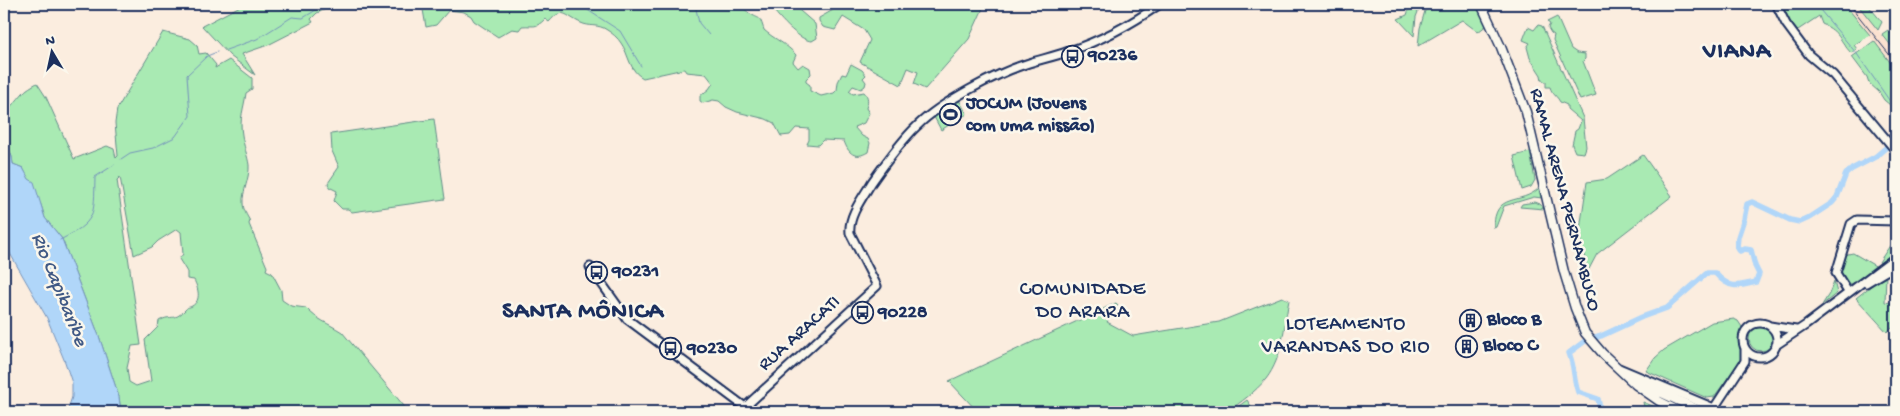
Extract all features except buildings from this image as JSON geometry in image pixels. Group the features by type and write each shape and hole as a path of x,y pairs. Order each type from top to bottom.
{"main road":[{"name":"RAMAL ARENA PERNAMBUCO","path":"1481,4 1501,47 1526,112 1564,272 1584,332 1618,368"},
{"path":"1618,368 1703,412"},
{"path":"1618,368 1636,385 1658,401 1681,412"}],"street":[{"name":"RUA ARACATI","path":"590,267 626,319 672,351 745,407 877,286 850,234 850,224 858,206 880,170 917,125 960,95 1028,63 1070,51 1097,40 1160,4"},
{"path":"1776,4 1786,24 1809,55 1833,75 1892,146"},
{"path":"1851,290 1836,273 1852,222 1857,220 1896,221"},
{"path":"1745,361 1770,354 1776,344 1806,325 1851,290 1895,260"},
{"path":"1851,290 1886,271 1896,269"},
{"path":"1655,386 1716,410 1745,361 1743,337 1748,328 1758,323 1796,330"},
{"path":"1768,325 1775,333 1776,344"},
{"path":"1745,348 1748,352 1759,356"}],"shaded area":[{"path":"1844,4 1857,4 1896,52 1896,70"}],"green space":[{"path":"244,4 337,4 317,13 311,19 313,22 268,45 242,54 255,75 230,56 202,26"},
{"path":"422,4 741,4 748,12 759,18 764,30 796,55 793,62 798,68 803,64 810,68 811,74 806,79 806,82 810,85 810,91 821,96 834,93 837,90 842,74 846,75 851,64 862,70 866,75 863,78 866,82 865,86 861,89 853,86 849,91 853,94 864,92 866,94 868,102 866,108 869,113 864,123 854,127 862,136 868,139 870,143 868,152 859,155 853,154 844,141 823,140 818,145 807,144 809,129 796,128 790,135 781,136 774,123 766,119 737,112 719,101 713,100 703,103 700,101 700,96 713,83 706,74 686,72 684,69 643,78 635,71 624,47 613,34 604,28 584,24 561,13 549,22 545,19 537,25 522,26 519,30 512,29 498,37 464,12 449,10 436,25 426,27"},
{"path":"769,4 792,4 815,24 817,38 812,41 801,37 782,21"},
{"path":"816,4 985,4 969,39 925,89 914,84 918,72 908,68 901,85 860,62 870,40 864,30 843,17 835,30 823,27 819,18 833,10 831,6 822,9"},
{"path":"1405,4 1421,4 1416,17 1414,36 1398,19 1407,15 1409,9"},
{"path":"1427,4 1477,4 1487,25 1478,32 1462,20 1418,46 1420,28"},
{"path":"1779,4 1844,4 1870,35 1854,45 1857,49 1851,53 1836,33 1822,24 1819,16 1795,32"},
{"path":"1857,4 1867,4 1882,22 1878,30"},
{"path":"1557,17 1571,49 1577,53 1585,54 1583,61 1596,95 1580,100 1553,40 1554,35 1548,28 1550,24 1547,22"},
{"path":"1538,25 1542,26 1583,118 1586,147 1584,153 1575,152 1572,145 1575,131 1578,129 1581,121 1567,109 1567,105 1560,102 1550,87 1546,87 1546,82 1542,80 1541,75 1530,58 1527,47 1530,43 1523,40 1528,27 1534,30"},
{"path":"1888,30 1896,40 1896,52 1882,34"},
{"path":"163,32 190,39 197,45 199,54 206,53 216,65 215,68 229,60 252,78 252,89 246,93 241,118 241,129 249,165 243,203 244,210 250,221 249,224 267,267 266,270 272,273 281,290 282,300 291,306 306,308 342,332 409,412 121,412 119,397 99,336 62,239 45,218 41,205 23,168 13,164 4,138 4,110 12,105 26,90 37,83 46,97 74,159 107,146 114,149 116,158 118,156 115,123 117,109","holes":["120,177 134,255 152,247 177,229 181,232 183,254 179,259 187,272 187,279 194,280 198,294 197,301 178,316 159,321 158,327 145,340 151,381 136,386 129,382 127,368 132,346 141,345 117,180"]},
{"path":"1874,41 1896,70 1896,110 1869,83 1867,77 1852,57"},
{"name":"JOCUM (Jovens com uma missão)","path":"959,100 967,114 941,130 933,115"},
{"path":"434,119 445,199 352,212 348,209 342,209 334,201 337,191 329,187 328,183 339,167 332,151 331,134"},
{"path":"1530,152 1535,180 1531,187 1522,190 1514,156"},
{"path":"1643,155 1672,196 1597,254 1588,271 1581,243 1580,229 1587,182 1607,179"},
{"path":"1541,188 1542,198 1534,197 1504,206 1494,228 1495,216 1503,204 1524,197"},
{"path":"1535,202 1544,209 1520,207 1522,204"},
{"path":"1892,222 1896,223 1896,253 1882,264 1879,262 1891,244"},
{"path":"1853,253 1877,267 1847,286 1839,273 1845,257"},
{"path":"1886,274 1885,302 1896,304 1896,323 1887,332 1856,298"},
{"path":"1834,281 1837,293 1822,305 1829,294"},
{"path":"1282,297 1289,300 1282,341 1272,370 1257,388 1227,412 978,412 949,381 1116,303 1118,305 1107,322 1133,336 1219,322"},
{"path":"1734,319 1742,327 1740,340 1743,357 1714,397 1707,398 1646,371 1655,358 1664,350 1712,322"},
{"path":"1761,327 1770,330 1773,339 1770,348 1761,351 1752,348 1749,339 1752,330"},
{"path":"1247,400 1255,412 1231,412"},
{"path":"1643,402 1655,407 1674,412 1645,412"}],"water":[{"name":"Rio Capibaribe","path":"4,138 13,164 23,168 29,179 34,182 45,218 62,239 99,336 119,397 121,412 67,412 72,397 72,383 65,362 47,318 4,243"}],"waterway":[{"path":"226,50 257,39 292,17 303,18 322,4"},
{"path":"580,4 620,31 641,66"},
{"path":"695,4 699,23 709,35"},
{"path":"1815,4 1857,54 1896,110"},
{"path":"121,159 130,153 153,148 175,137 190,116 187,75 207,56 217,52"},
{"path":"1598,412 1600,409 1598,399 1578,392 1569,353 1585,341 1667,308 1707,273 1715,273 1725,282 1738,286 1756,282 1759,274 1751,250 1745,249 1740,251 1737,247 1747,204 1752,202 1790,220 1800,222 1832,203 1837,197 1846,174 1875,157 1896,139"},
{"path":"60,240 81,228 87,222 93,209 95,177 114,165"}],"railway":[{"path":"1849,4 1896,63"}],"place":[{"name":"90236","path":"1072,56"},
{"name":"JOCUM (Jovens com uma missão)","path":"950,115"},
{"name":"90231","path":"596,272"},
{"name":"90228","path":"862,313"},
{"name":"Bloco B","path":"1471,320"},
{"name":"Bloco C","path":"1467,346"},
{"name":"90230","path":"671,349"}],"district":[{"name":"VIANA","path":"1737,52"},
{"name":"COMUNIDADE DO ARARA","path":"1083,302"},
{"name":"SANTA MÔNICA","path":"583,312"},
{"name":"LOTEAMENTO VARANDAS DO RIO","path":"1346,336"}]}
